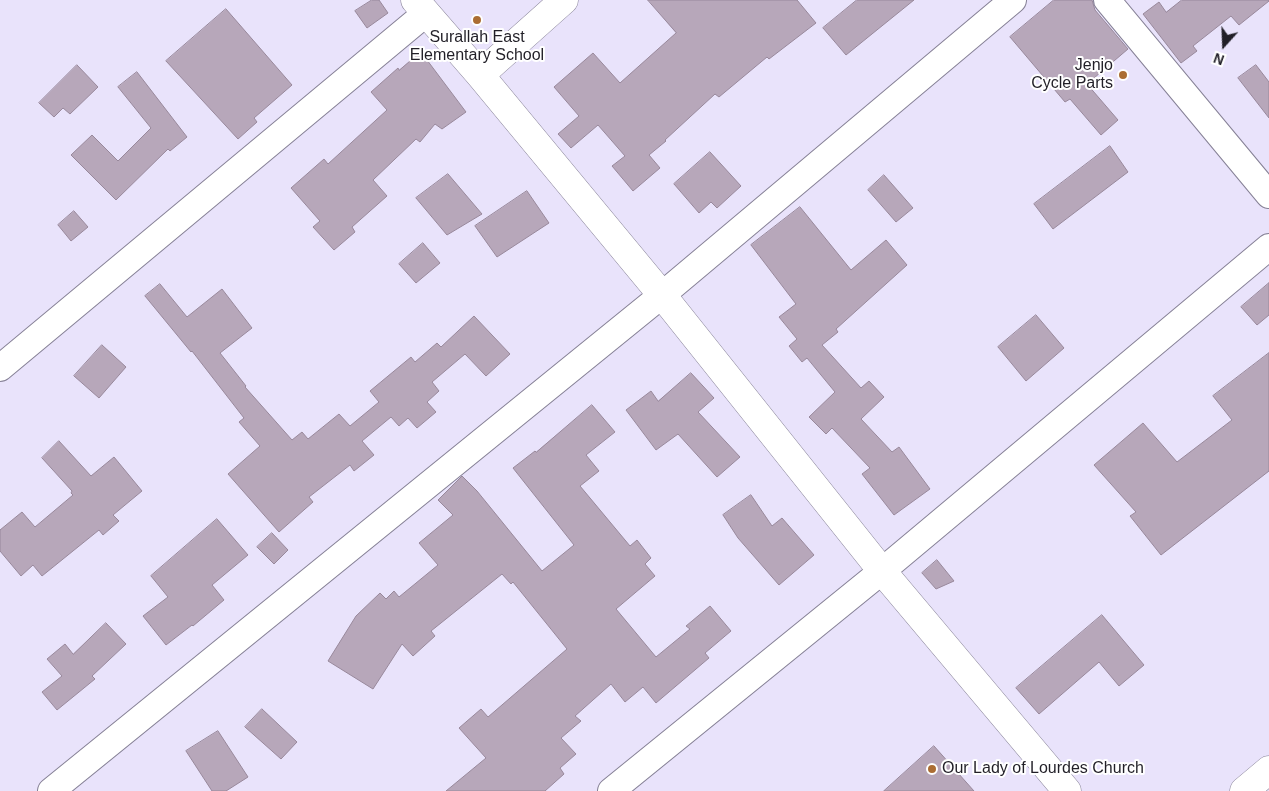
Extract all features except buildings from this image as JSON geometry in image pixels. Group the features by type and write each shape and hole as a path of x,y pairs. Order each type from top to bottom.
{"main road":[{"path":"480,75 564,0"},
{"path":"420,7 480,75 662,295 882,570 1067,791"},
{"path":"1244,791 1269,770"}],"street":[{"path":"51,791 662,295 1013,0"},
{"path":"1107,0 1269,196"},
{"path":"0,368 420,7"},
{"path":"611,791 882,570 1269,247"}],"place":[{"name":"Surallah East Elementary School","path":"477,20"},
{"name":"Jenjo Cycle Parts","path":"1123,75"},
{"name":"Our Lady of Lourdes Church","path":"932,769"}]}
